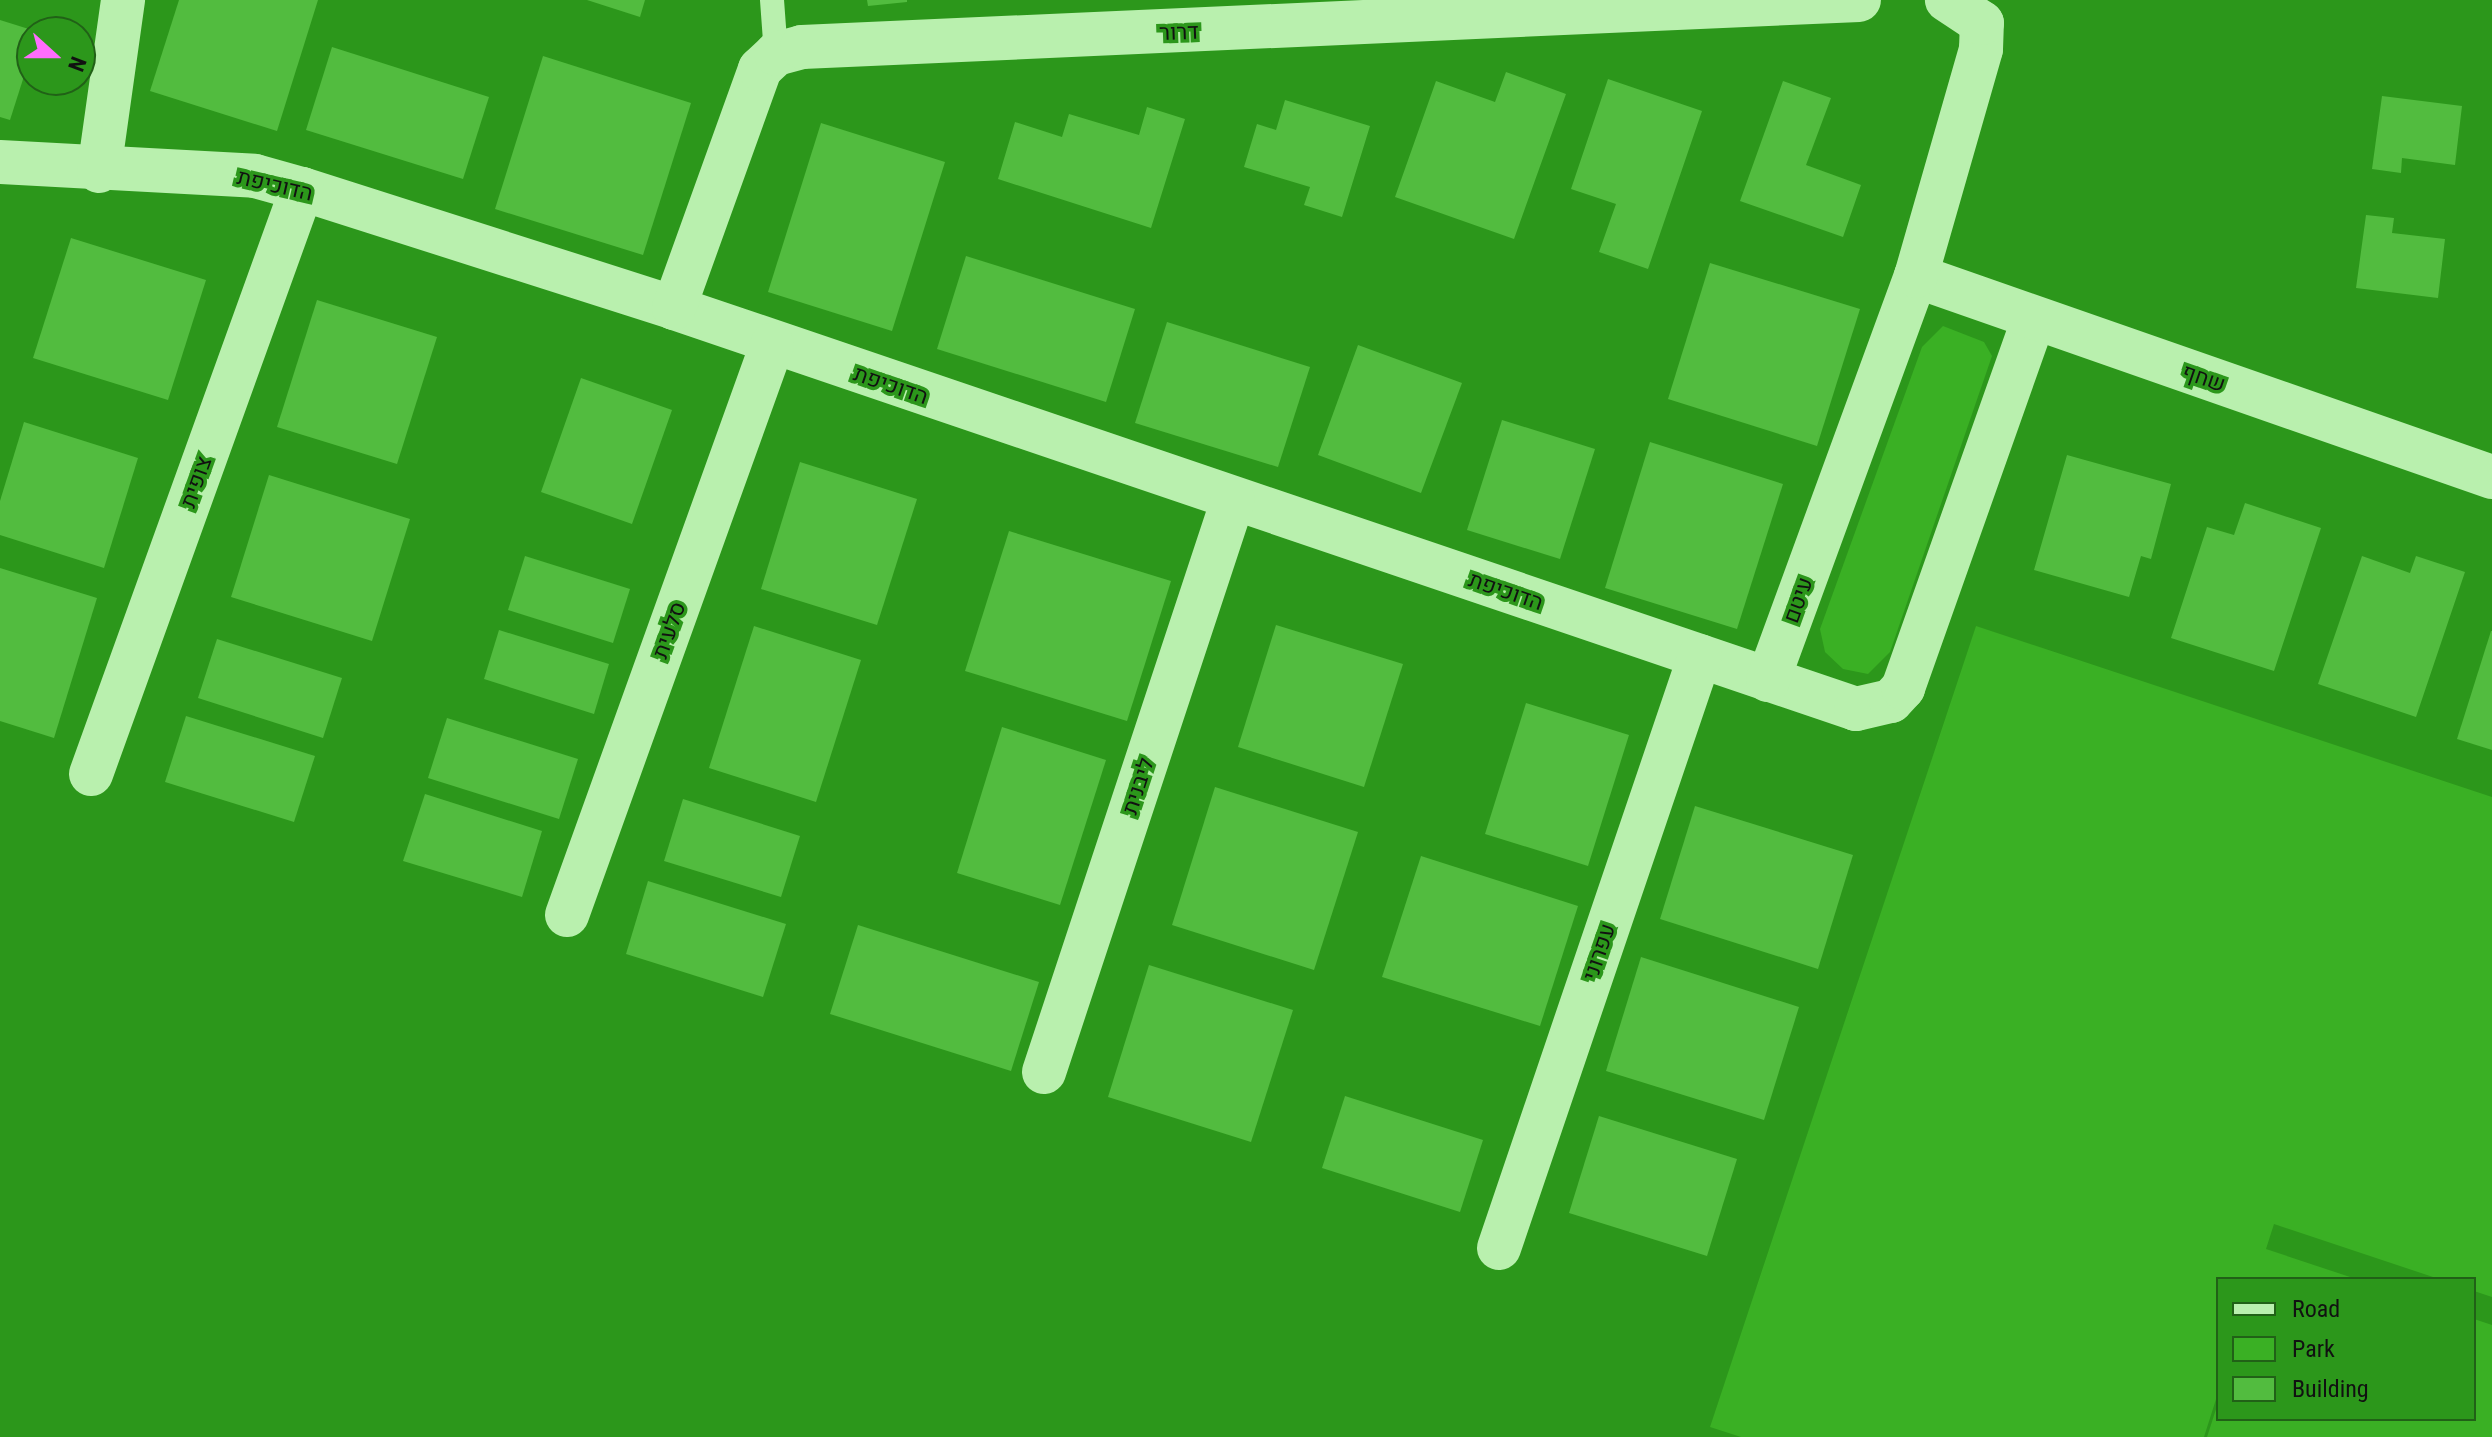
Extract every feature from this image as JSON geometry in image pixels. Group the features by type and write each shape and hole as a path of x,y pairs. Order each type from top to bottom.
{"street":[{"path":"99,171 123,0"},
{"name":"דרור","path":"776,54 802,47 1859,0"},
{"name":"עיטם","path":"1768,680 1916,276 1981,49 1982,23 1959,5"},
{"path":"674,308 760,69 776,54"},
{"name":"הדוכיפת","path":"0,162 99,171 199,171 302,189 674,308 772,345 1768,680"},
{"name":"צופית","path":"91,774 302,189"},
{"name":"שחף","path":"1916,276 2492,477"},
{"path":"1768,680 1856,709 1891,701 1903,688 2034,319"},
{"name":"סלעית","path":"567,915 772,345"},
{"name":"ליבנית","path":"1044,1072 1233,500"},
{"name":"עפרוני","path":"1499,1248 1700,656"}],"lane":[{"path":"772,0 776,54"}],"green space":[{"path":"1943,326 1984,342 1992,356 1890,652 1868,674 1843,669 1825,652 1820,629 1922,347"},
{"path":"1976,626 2492,797 2492,1297 2476,1292 2476,1277 2433,1277 2274,1224 2266,1249 2350,1277 2216,1277 2216,1399 2204,1437 1741,1437 1710,1427"},
{"path":"2476,1320 2492,1325 2492,1437 2207,1437 2216,1409 2216,1421 2476,1421"}],"building":[{"path":"179,0 318,0 277,131 150,91"},
{"path":"587,0 645,0 640,17"},
{"path":"867,0 907,0 907,2 868,6"},
{"path":"0,20 16,25 18,96 10,120 0,117"},
{"path":"332,47 489,97 463,179 306,130"},
{"path":"543,56 691,103 643,255 495,209"},
{"path":"1506,72 1566,94 1514,239 1395,197 1436,81 1495,102"},
{"path":"1608,79 1702,111 1648,269 1599,252 1616,204 1571,189"},
{"path":"1783,81 1831,98 1806,165 1861,185 1843,237 1740,201"},
{"path":"2382,96 2462,106 2455,165 2402,158 2401,173 2372,169"},
{"path":"1285,100 1370,126 1342,217 1304,205 1310,187 1244,167 1257,124 1276,130"},
{"path":"1147,107 1185,119 1151,228 998,179 1015,122 1062,137 1069,114 1139,135"},
{"path":"821,123 945,162 892,331 768,292"},
{"path":"2366,215 2394,218 2392,233 2445,239 2438,298 2356,288"},
{"path":"71,238 206,280 168,400 33,358"},
{"path":"966,256 1135,309 1106,402 937,349"},
{"path":"1710,263 1860,309 1817,446 1668,399"},
{"path":"317,300 437,337 397,464 277,427"},
{"path":"1167,322 1310,367 1278,467 1135,423"},
{"path":"1358,345 1462,383 1421,493 1318,455"},
{"path":"581,378 672,410 632,524 541,492"},
{"path":"1502,420 1595,449 1560,559 1467,530"},
{"path":"24,422 138,458 104,568 0,535 0,501"},
{"path":"1650,442 1783,484 1737,629 1605,588"},
{"path":"2067,455 2171,484 2151,559 2141,556 2129,597 2034,570"},
{"path":"800,462 917,499 877,625 761,589"},
{"path":"269,475 410,519 372,641 231,597"},
{"path":"2245,503 2321,528 2274,671 2171,638 2207,527 2234,535"},
{"path":"1009,531 1171,581 1127,721 965,671"},
{"path":"525,556 630,589 613,643 508,610"},
{"path":"2362,556 2410,573 2416,556 2465,572 2416,717 2318,684"},
{"path":"0,568 97,598 54,738 0,721"},
{"path":"1276,625 1403,664 1364,787 1238,747"},
{"path":"754,626 861,660 816,802 709,768"},
{"path":"499,630 609,664 594,714 484,679"},
{"path":"2492,631 2492,750 2457,739"},
{"path":"217,639 342,678 323,738 198,698"},
{"path":"1526,703 1629,735 1588,866 1485,834"},
{"path":"186,716 315,756 294,822 165,782"},
{"path":"447,718 578,759 559,819 428,778"},
{"path":"1002,727 1106,760 1060,905 957,873"},
{"path":"1215,787 1358,832 1314,970 1172,925"},
{"path":"425,794 542,831 522,897 403,861"},
{"path":"683,799 800,836 781,897 664,861"},
{"path":"1695,806 1853,855 1818,969 1660,919"},
{"path":"1421,856 1578,906 1540,1026 1382,977"},
{"path":"648,881 786,924 763,997 626,954"},
{"path":"858,925 1039,982 1011,1071 830,1014"},
{"path":"1641,957 1799,1007 1764,1120 1606,1071"},
{"path":"1149,965 1293,1010 1251,1142 1108,1097"},
{"path":"1345,1096 1483,1140 1460,1212 1322,1168"},
{"path":"1599,1116 1737,1159 1707,1256 1569,1213"}]}
